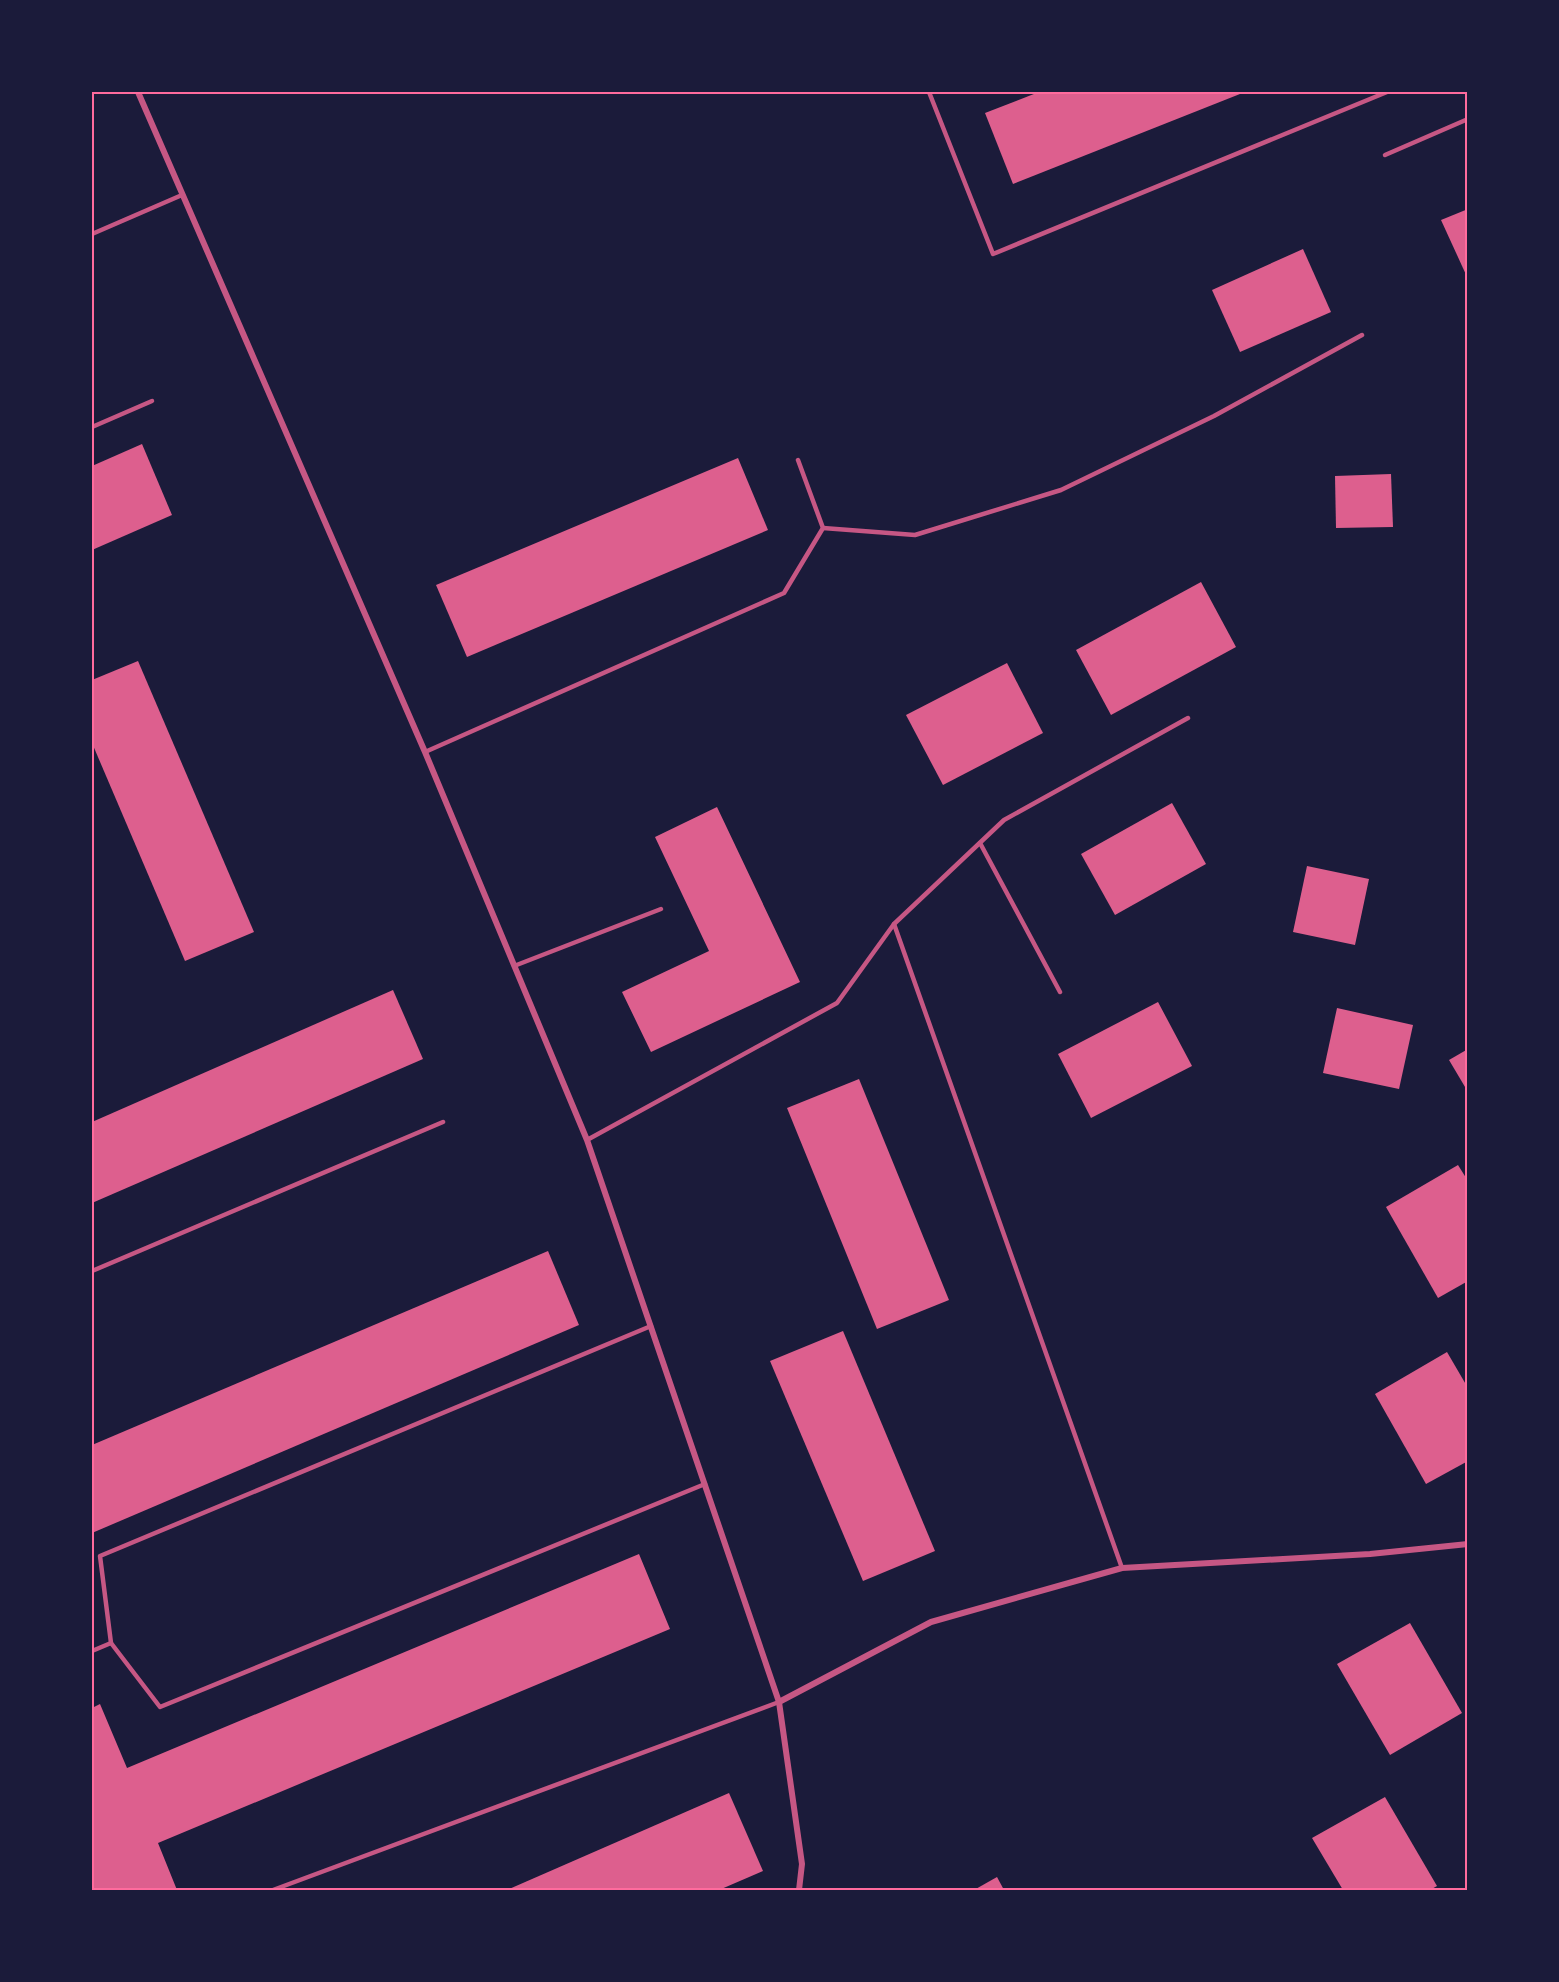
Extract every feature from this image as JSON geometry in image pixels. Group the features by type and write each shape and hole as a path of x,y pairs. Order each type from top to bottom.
{"street":[{"path":"138,92 425,752 587,1140 779,1702 802,1864 799,1890"},
{"path":"779,1702 931,1622 1122,1568 1370,1554 1467,1544"}],"lane":[{"path":"929,92 993,254 1387,92"},
{"path":"1385,155 1467,119"},
{"path":"92,234 182,195"},
{"path":"823,528 915,535 1061,490 1214,416 1362,335"},
{"path":"92,427 152,401"},
{"path":"798,460 823,528"},
{"path":"425,752 784,594 823,528"},
{"path":"587,1140 837,1003 894,924 1004,820 1188,718"},
{"path":"980,843 1060,992"},
{"path":"514,966 661,909"},
{"path":"894,924 1122,1568"},
{"path":"92,1271 443,1122"},
{"path":"651,1326 100,1556 111,1643 160,1707 705,1484"},
{"path":"92,1651 111,1643"},
{"path":"273,1890 779,1702"}],"building":[{"path":"1039,92 1245,92 1013,184 985,113"},
{"path":"1468,209 1468,279 1441,220"},
{"path":"1303,249 1331,312 1240,352 1212,290"},
{"path":"142,444 172,515 92,550 92,466"},
{"path":"738,458 768,530 467,657 436,585"},
{"path":"1391,474 1393,527 1336,528 1335,476"},
{"path":"1201,582 1236,647 1111,715 1076,650"},
{"path":"138,661 254,932 185,961 92,743 92,680"},
{"path":"1007,663 1043,733 943,785 906,715"},
{"path":"1172,803 1206,864 1115,915 1081,854"},
{"path":"717,807 800,982 651,1052 622,992 709,951 655,837"},
{"path":"1307,866 1369,879 1355,945 1293,932"},
{"path":"393,990 423,1059 92,1203 92,1122"},
{"path":"1158,1002 1192,1066 1091,1118 1058,1054"},
{"path":"1337,1008 1413,1025 1399,1089 1323,1073"},
{"path":"1468,1049 1468,1092 1449,1060"},
{"path":"859,1079 949,1300 877,1329 787,1108"},
{"path":"1458,1165 1468,1181 1468,1281 1438,1298 1386,1207"},
{"path":"548,1251 579,1325 92,1533 92,1445"},
{"path":"843,1331 935,1551 863,1581 770,1361"},
{"path":"1447,1352 1468,1388 1468,1461 1426,1484 1375,1394"},
{"path":"639,1554 670,1629 158,1843 177,1890 92,1890 92,1708 100,1704 127,1768"},
{"path":"1410,1623 1462,1713 1390,1755 1337,1664"},
{"path":"729,1793 763,1871 719,1890 507,1890"},
{"path":"1385,1797 1437,1886 1430,1890 1343,1890 1312,1838"},
{"path":"997,1877 1004,1890 974,1890"}]}
